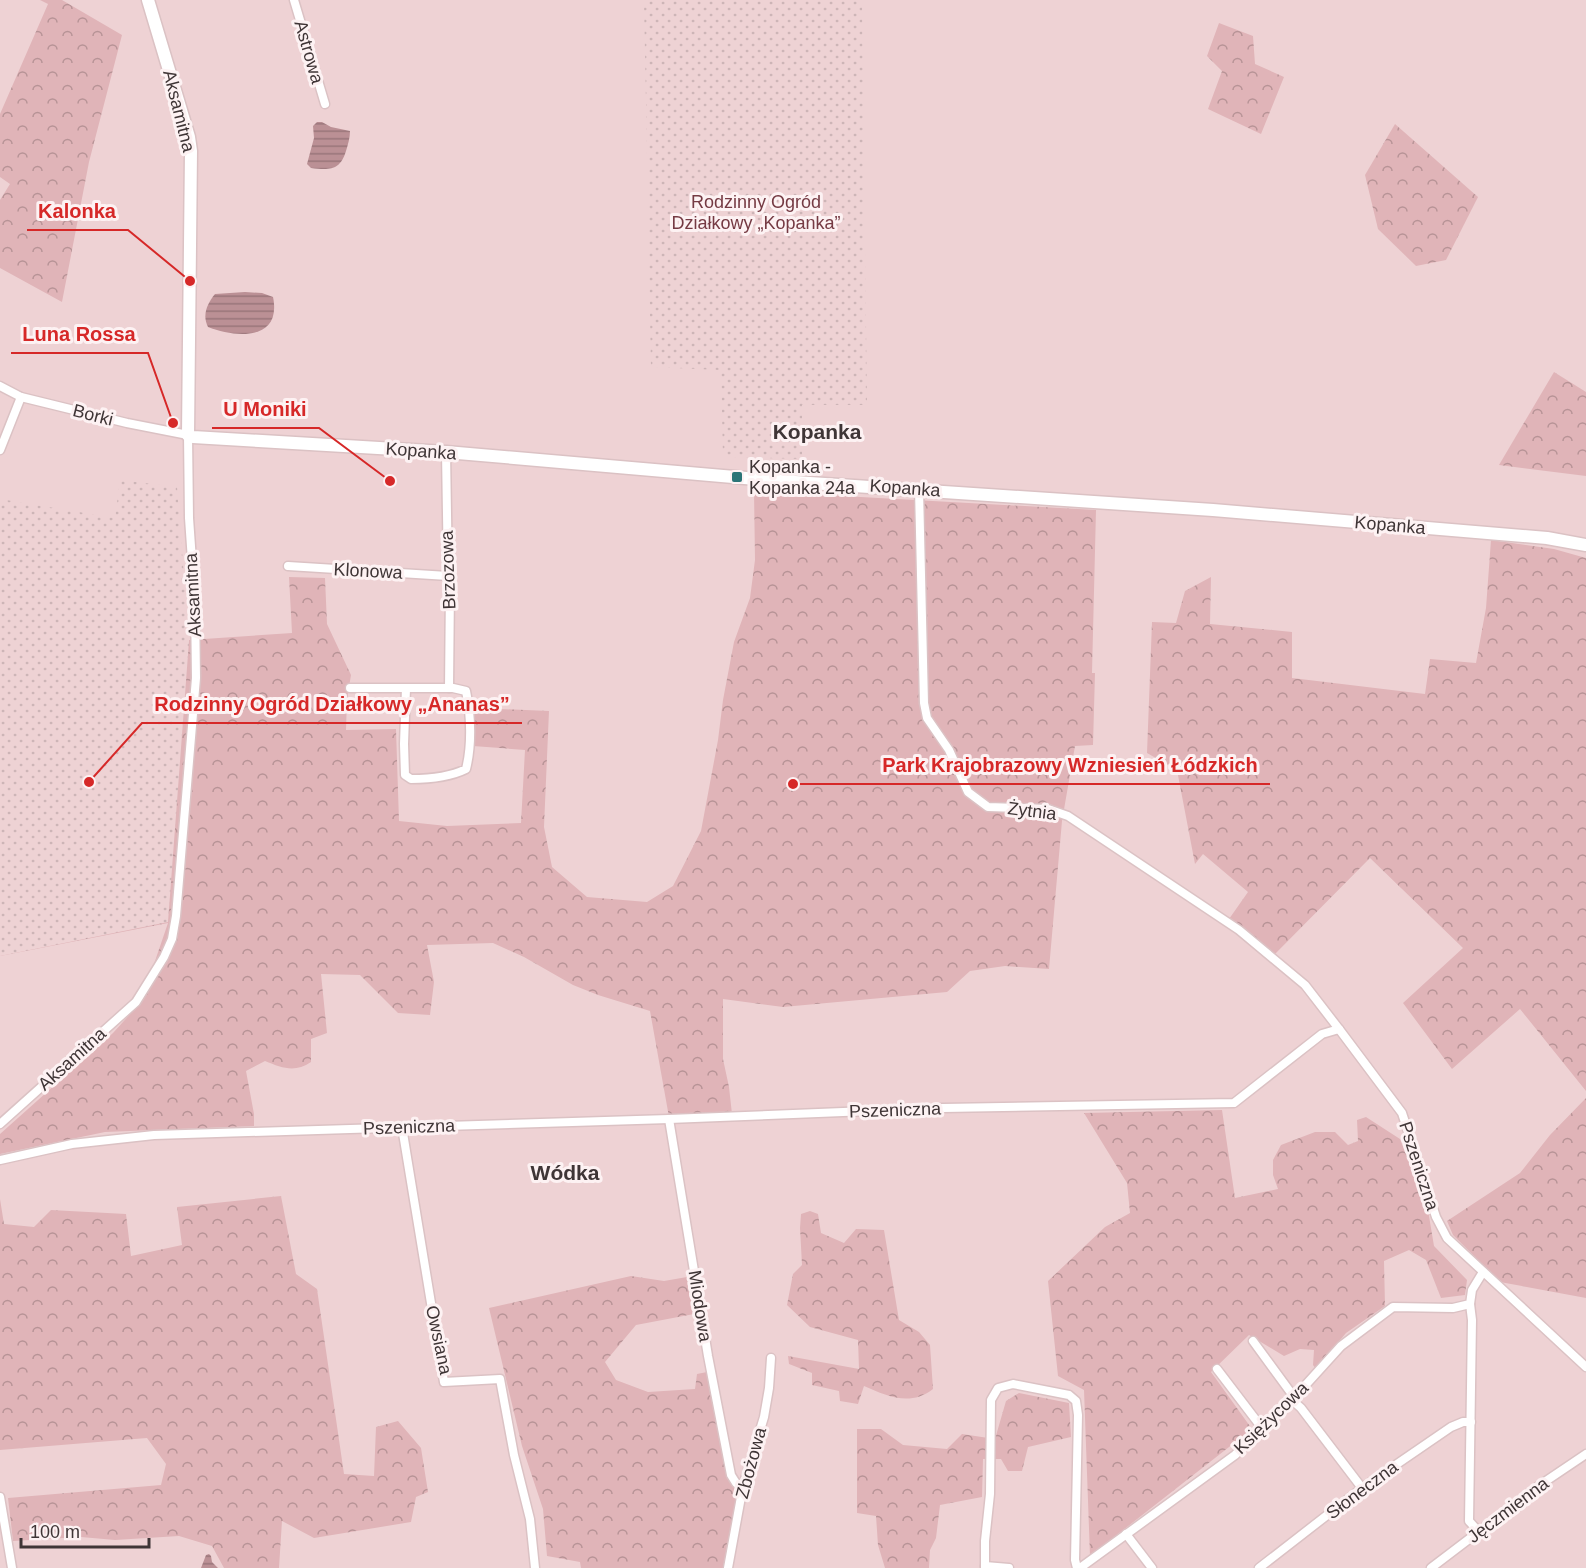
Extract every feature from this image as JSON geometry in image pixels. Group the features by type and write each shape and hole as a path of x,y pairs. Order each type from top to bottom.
{"street":[{"name":"Aksamitna","path":"0,1124 136,1002 164,957 173,933 196,678 188,435 191,151 148,0"},
{"name":"Astrowa","path":"294,0 325,104"},
{"name":"Borki","path":"0,386 21,397 127,423 188,435"},
{"path":"0,450 21,397"},
{"name":"Kopanka","path":"188,435 203,438 446,452 780,481 1223,510 1547,538 1586,545"},
{"name":"Brzozowa","path":"446,452 450,587 449,688"},
{"name":"Żytnia","path":"919,489 924,703 927,718 949,750 968,792 988,807 1048,809 1068,816 1239,930 1305,985 1339,1029"},
{"name":"Klonowa","path":"288,566 448,576"},
{"path":"350,687 449,688 466,691 469,712 466,769 433,777 411,779 405,775 406,688"},
{"name":"Pszeniczna","path":"0,1160 72,1144 141,1136 669,1119 921,1108 1234,1103 1322,1034 1339,1029 1402,1113 1436,1217 1447,1238 1586,1367"},
{"name":"Miodowa","path":"669,1119 708,1356 731,1476 736,1483 743,1486"},
{"name":"Owsiana","path":"402,1127 444,1382 500,1379 514,1455 530,1519 535,1568"},
{"path":"1479,1532 1469,1521 1472,1320 1470,1304 1472,1290 1483,1272"},
{"name":"Księżycowa","path":"1078,1568 1234,1455 1293,1399 1341,1346 1394,1307 1453,1308 1470,1304"},
{"path":"1253,1341 1293,1399 1362,1488"},
{"name":"Zbożowa","path":"728,1568 743,1486 764,1417 771,1358"},
{"path":"1217,1369 1262,1428"},
{"path":"1009,1568 985,1567 985,1541 990,1494 989,1417 991,1400 998,1388 1013,1384 1069,1395 1076,1401 1078,1415 1076,1560 1078,1568"},
{"name":"Słoneczna","path":"1259,1568 1362,1488 1451,1427 1463,1422 1471,1422"},
{"name":"Jęczmienna","path":"1431,1568 1586,1454"},
{"path":"0,1497 12,1568"},
{"path":"1126,1534 1152,1568"}],"green space":[{"path":"0,0 1586,0 1586,1568 0,1568"},
{"path":"40,0 62,0 122,35 89,162 62,302 0,268 0,200 10,184 0,177 0,114 48,4"},
{"name":"Rodzinny Ogród Działkowy „Kopanka”","path":"644,0 862,0 867,405 802,405 802,459 723,457 721,370 651,367"},
{"path":"1219,23 1253,36 1255,64 1284,77 1261,134 1208,109 1222,71 1207,56"},
{"path":"1395,124 1478,197 1446,260 1416,266 1378,229 1365,175"},
{"path":"1554,372 1586,392 1586,476 1499,465"},
{"path":"120,480 177,487 189,641 168,922 0,956 0,499 115,518"},
{"path":"754,491 1096,510 1092,673 1095,673 1093,745 1075,746 1062,821 1049,969 1005,966 970,971 947,992 783,1007 723,999 723,1059 732,1114 669,1117 650,1011 573,985 524,957 493,943 427,945 434,982 430,1015 398,1013 360,975 321,974 327,1033 311,1039 311,1062 299,1067 288,1068 265,1061 246,1071 254,1126 105,1132 0,1154 0,1134 113,1033 141,1002 168,923 0,956 0,912 189,640 292,633 289,577 325,578 327,624 351,675 347,699 346,730 396,729 399,821 447,826 521,823 525,750 473,746 475,708 549,711 544,827 552,867 587,897 647,902 673,886 701,831 734,642 750,598 755,560"},
{"path":"1491,540 1554,549 1586,558 1586,1091 1520,1009 1452,1069 1403,1003 1463,948 1370,858 1274,955 1229,919 1248,892 1203,854 1195,864 1177,770 1147,753 1152,622 1176,623 1185,591 1211,577 1210,624 1292,632 1292,678 1425,694 1430,659 1476,663 1486,608"},
{"path":"1586,1098 1586,1298 1500,1282 1453,1235 1447,1221 1520,1173 1550,1135"},
{"path":"1222,1110 1235,1198 1278,1189 1273,1175 1273,1160 1281,1145 1315,1132 1335,1132 1348,1145 1358,1141 1357,1120 1366,1117 1400,1139 1428,1210 1434,1246 1467,1280 1465,1295 1441,1298 1426,1260 1409,1250 1384,1261 1385,1306 1346,1333 1316,1369 1313,1365 1314,1350 1300,1349 1284,1356 1249,1335 1211,1372 1252,1429 1090,1556 1084,1390 1058,1376 1048,1281 1105,1227 1130,1213 1127,1183 1084,1113"},
{"path":"281,1196 296,1274 317,1289 344,1474 374,1476 376,1427 398,1421 421,1448 428,1492 416,1497 411,1522 314,1538 282,1521 279,1568 224,1568 212,1546 179,1536 115,1540 81,1537 13,1541 8,1498 161,1485 166,1464 147,1438 0,1450 0,1199 4,1224 34,1227 51,1210 126,1214 131,1256 182,1245 177,1207"},
{"path":"810,1211 818,1214 821,1233 844,1243 856,1229 884,1230 899,1320 919,1332 930,1345 933,1389 916,1398 907,1399 890,1396 864,1386 858,1404 840,1401 839,1391 812,1385 812,1373 789,1364 788,1356 859,1369 858,1340 810,1327 787,1305 793,1274 802,1265 801,1214"},
{"path":"631,1276 664,1281 687,1277 694,1314 636,1325 605,1362 616,1380 648,1392 695,1389 697,1374 707,1372 729,1478 740,1488 723,1568 581,1568 580,1562 547,1556 543,1509 522,1446 489,1308"},
{"path":"1019,1393 1069,1403 1071,1437 1028,1447 1022,1471 1008,1471 1001,1459 983,1459 982,1497 940,1505 936,1538 930,1550 929,1568 885,1568 878,1545 876,1516 857,1513 857,1429 881,1429 903,1445 947,1449 962,1434 995,1439 1006,1401"}],"shaded area":[{"path":"317,122 331,127 350,131 344,158 337,166 328,169 311,168 307,164 314,138 313,126"},
{"path":"262,293 273,297 274,311 271,322 264,329 243,334 208,327 205,318 206,310 215,294"},
{"path":"209,1554 212,1562 218,1568 201,1568 206,1555"}],"place":[{"name":"Kalonka","path":"190,281"},
{"name":"Luna Rossa","path":"173,423"},
{"name":"Kopanka - Kopanka 24a","path":"737,477"},
{"name":"U Moniki","path":"390,481"},
{"name":"Rodzinny Ogród Działkowy „Ananas”","path":"89,782"},
{"name":"Park Krajobrazowy Wzniesień Łódzkich","path":"793,784"}],"district":[{"name":"Kopanka","path":"817,431"},
{"name":"Wódka","path":"565,1172"}]}
